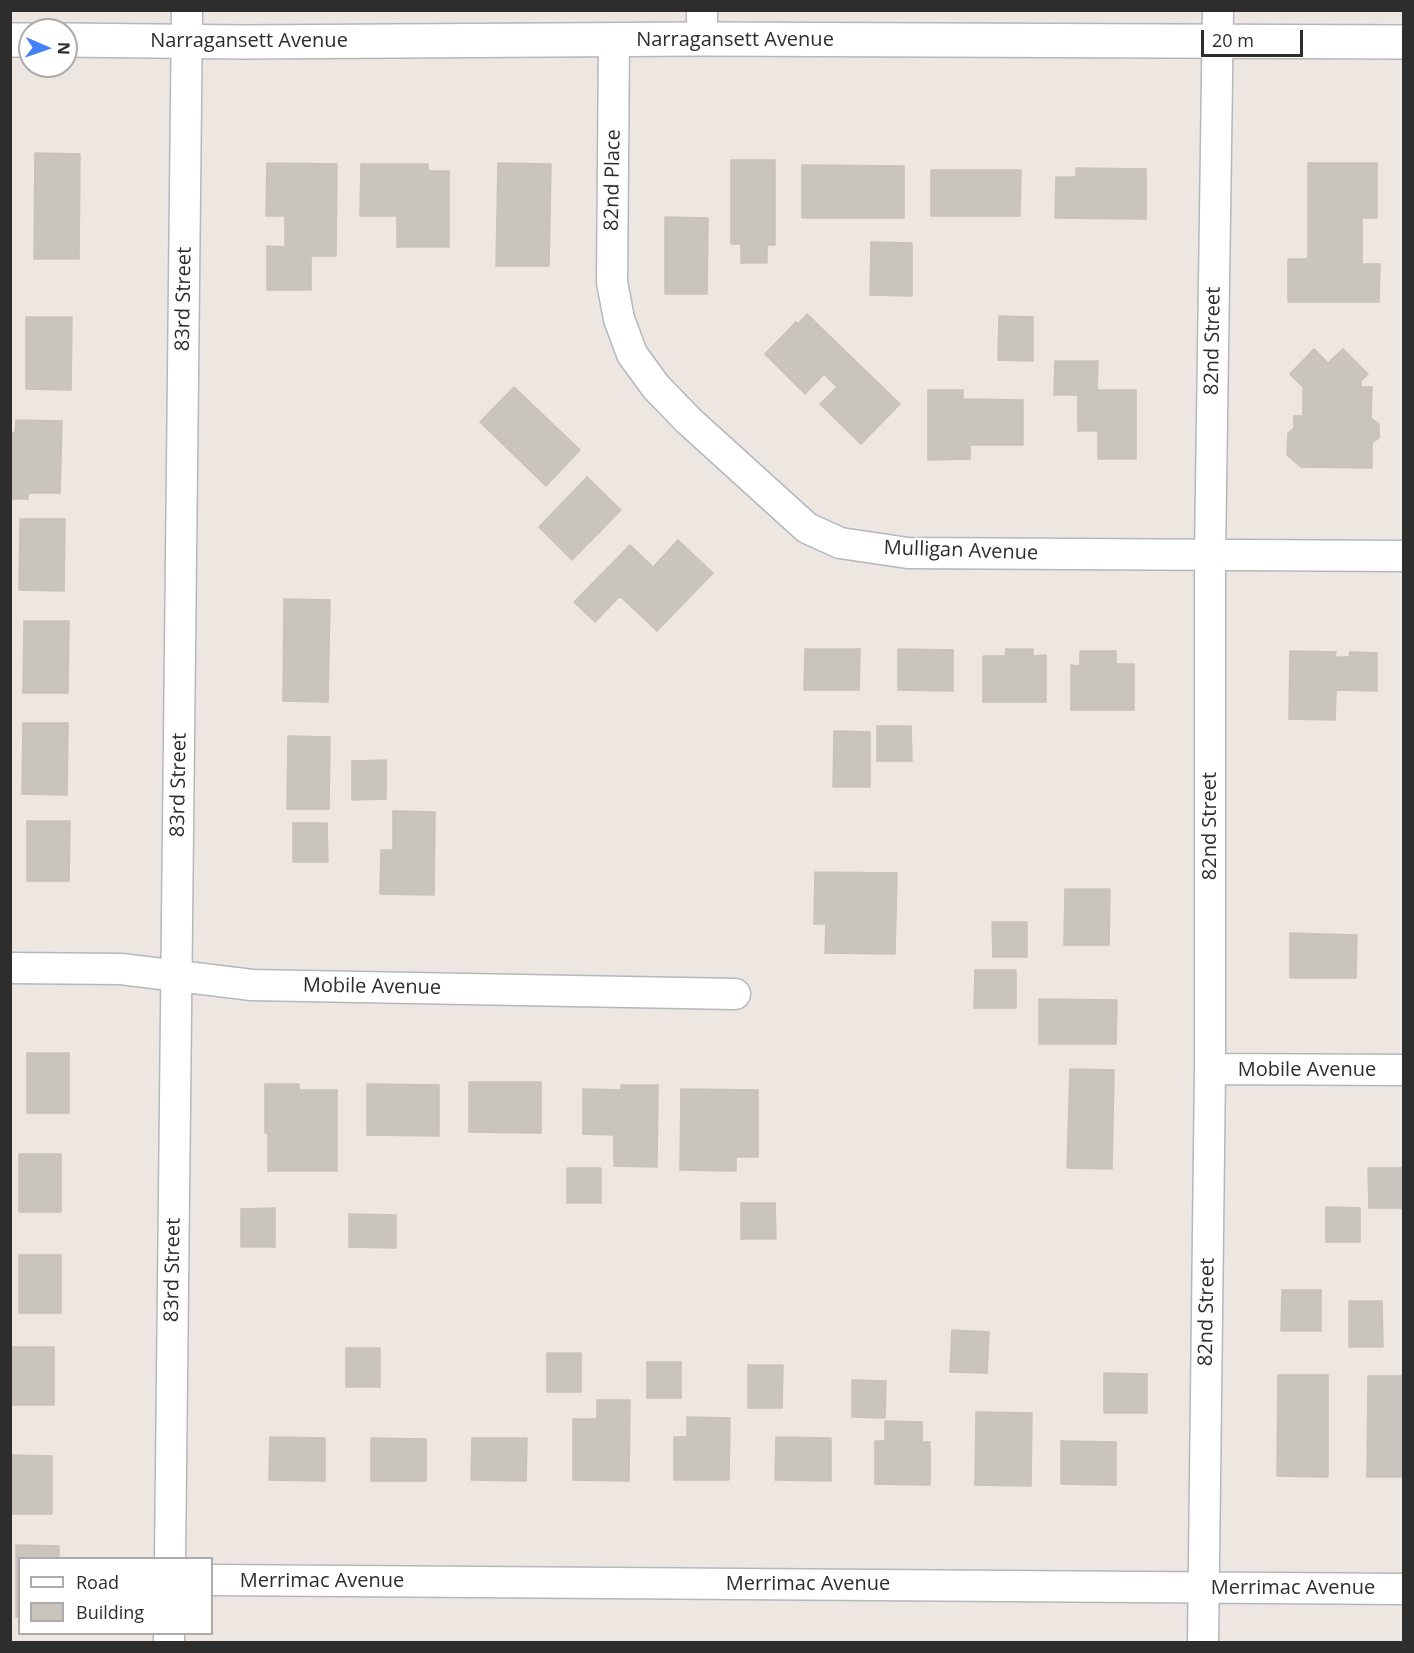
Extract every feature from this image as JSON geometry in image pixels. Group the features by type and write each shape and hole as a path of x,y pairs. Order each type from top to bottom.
{"street":[{"name":"Narragansett Avenue","path":"78,39 187,26 614,40 702,25 1217,26 1404,42"},
{"name":"83rd Street","path":"170,1557 187,26"},
{"name":"82nd Street","path":"1203,1642 1210,1069 1210,555 1217,26"},
{"name":"82nd Place","path":"614,40 612,282 619,319"},
{"name":"Mulligan Avenue","path":"619,319 632,354 656,387 689,421 807,528 840,543 908,553 1404,556"},
{"name":"Mobile Avenue","path":"10,968 121,969 252,985 735,994"},
{"name":"Mobile Avenue","path":"1210,1069 1404,1070"},
{"name":"Merrimac Avenue","path":"213,1580 1404,1589"}],"building":[{"path":"35,153 80,154 79,259 34,259"},
{"path":"731,160 775,160 775,245 767,245 767,263 741,263 741,244 731,244"},
{"path":"267,163 337,164 336,256 311,256 311,290 267,290 267,246 285,247 285,216 266,216"},
{"path":"498,163 551,164 549,266 496,266"},
{"path":"1308,163 1377,163 1377,218 1362,218 1362,264 1380,264 1379,302 1288,302 1288,259 1308,259"},
{"path":"361,164 428,164 428,171 449,171 449,247 397,247 397,216 360,216"},
{"path":"802,165 904,166 904,218 802,218"},
{"path":"1076,168 1146,169 1146,219 1055,218 1056,177 1076,177"},
{"path":"931,170 1021,170 1020,216 931,216"},
{"path":"665,217 708,218 707,294 665,294"},
{"path":"871,242 912,243 912,296 870,295"},
{"path":"807,314 900,404 861,444 820,404 837,387 824,374 805,394 765,354"},
{"path":"999,316 1033,317 1033,361 998,360"},
{"path":"26,317 72,317 71,390 26,389"},
{"path":"1314,349 1328,363 1343,349 1368,374 1361,381 1361,387 1372,387 1371,418 1379,424 1379,438 1372,443 1372,468 1301,467 1287,455 1288,433 1294,428 1294,416 1303,416 1303,389 1305,389 1290,374"},
{"path":"1055,361 1098,361 1097,390 1136,390 1136,459 1098,459 1098,431 1078,431 1078,395 1054,395"},
{"path":"514,387 580,450 546,486 480,422"},
{"path":"928,390 963,390 963,399 1023,400 1023,445 970,445 970,459 928,460"},
{"path":"16,420 62,421 60,493 28,493 28,499 10,499 10,433 15,433"},
{"path":"587,477 621,510 572,560 539,527"},
{"path":"20,519 65,519 64,591 19,590"},
{"path":"678,540 713,573 657,631 620,596 595,622 574,602 630,545 653,567"},
{"path":"284,599 330,600 328,702 283,701"},
{"path":"24,621 69,621 68,693 23,693"},
{"path":"805,649 860,649 859,690 804,690"},
{"path":"898,649 953,650 953,691 898,690"},
{"path":"1006,649 1033,649 1033,656 1046,655 1046,702 983,702 983,656 1005,656"},
{"path":"1080,651 1116,651 1116,664 1134,664 1134,710 1071,710 1071,665 1080,666"},
{"path":"1290,651 1336,652 1335,657 1349,657 1350,652 1377,653 1377,691 1336,690 1335,720 1289,719"},
{"path":"23,723 68,723 67,795 22,794"},
{"path":"877,726 911,726 912,761 877,761"},
{"path":"834,731 870,732 870,787 833,787"},
{"path":"288,736 330,737 329,809 287,809"},
{"path":"386,760 386,799 352,800 352,761"},
{"path":"393,811 435,812 434,895 380,894 381,850 393,850"},
{"path":"27,821 70,821 69,881 27,881"},
{"path":"293,823 327,823 328,862 293,862"},
{"path":"815,872 897,873 895,954 825,953 826,924 814,924"},
{"path":"1065,889 1110,889 1109,945 1064,945"},
{"path":"992,922 1027,922 1027,957 993,957"},
{"path":"1290,933 1357,935 1356,978 1290,978"},
{"path":"975,970 1016,970 1016,1008 974,1008"},
{"path":"1039,999 1117,1000 1116,1044 1039,1044"},
{"path":"27,1053 69,1053 69,1113 27,1113"},
{"path":"1070,1069 1114,1070 1112,1169 1067,1168"},
{"path":"469,1082 541,1082 541,1133 469,1132"},
{"path":"265,1084 299,1084 299,1090 337,1090 337,1171 268,1171"},
{"path":"367,1084 439,1085 439,1136 367,1135"},
{"path":"621,1085 658,1085 657,1167 614,1166 614,1135 583,1134 583,1089 621,1090"},
{"path":"681,1089 758,1090 758,1157 736,1157 736,1171 680,1170"},
{"path":"19,1154 61,1154 61,1212 19,1212"},
{"path":"567,1168 601,1168 601,1203 567,1203"},
{"path":"1368,1168 1404,1168 1404,1208 1369,1208"},
{"path":"741,1203 775,1203 776,1239 741,1239"},
{"path":"1326,1207 1360,1208 1360,1242 1326,1242"},
{"path":"275,1208 275,1247 241,1247 241,1209"},
{"path":"349,1214 396,1215 396,1248 349,1247"},
{"path":"19,1255 61,1255 61,1313 19,1313"},
{"path":"1282,1290 1321,1290 1321,1331 1281,1331"},
{"path":"1349,1301 1382,1301 1383,1347 1349,1347"},
{"path":"952,1330 989,1332 987,1373 950,1372"},
{"path":"12,1347 54,1347 54,1405 12,1405"},
{"path":"346,1348 380,1348 380,1387 346,1387"},
{"path":"547,1353 581,1353 581,1392 547,1392"},
{"path":"647,1362 681,1362 681,1398 647,1398"},
{"path":"748,1365 783,1365 782,1408 748,1408"},
{"path":"1104,1373 1147,1374 1147,1413 1104,1413"},
{"path":"1278,1375 1328,1375 1328,1477 1277,1476"},
{"path":"1368,1376 1404,1376 1404,1477 1367,1477"},
{"path":"852,1380 886,1381 885,1418 852,1417"},
{"path":"597,1400 630,1400 629,1481 573,1480 573,1419 597,1419"},
{"path":"976,1412 1032,1413 1031,1486 975,1485"},
{"path":"687,1417 730,1418 729,1480 674,1480 674,1437 687,1437"},
{"path":"885,1421 922,1422 922,1442 930,1442 930,1485 875,1484 875,1441 885,1441"},
{"path":"270,1437 325,1438 325,1481 269,1480"},
{"path":"776,1437 831,1438 831,1481 775,1480"},
{"path":"371,1438 426,1439 426,1481 371,1481"},
{"path":"472,1438 527,1438 526,1481 471,1480"},
{"path":"1061,1441 1116,1442 1116,1485 1061,1484"},
{"path":"10,1455 52,1456 52,1514 10,1514"},
{"path":"16,1545 59,1546 59,1557 18,1557 18,1617 16,1617"}]}
